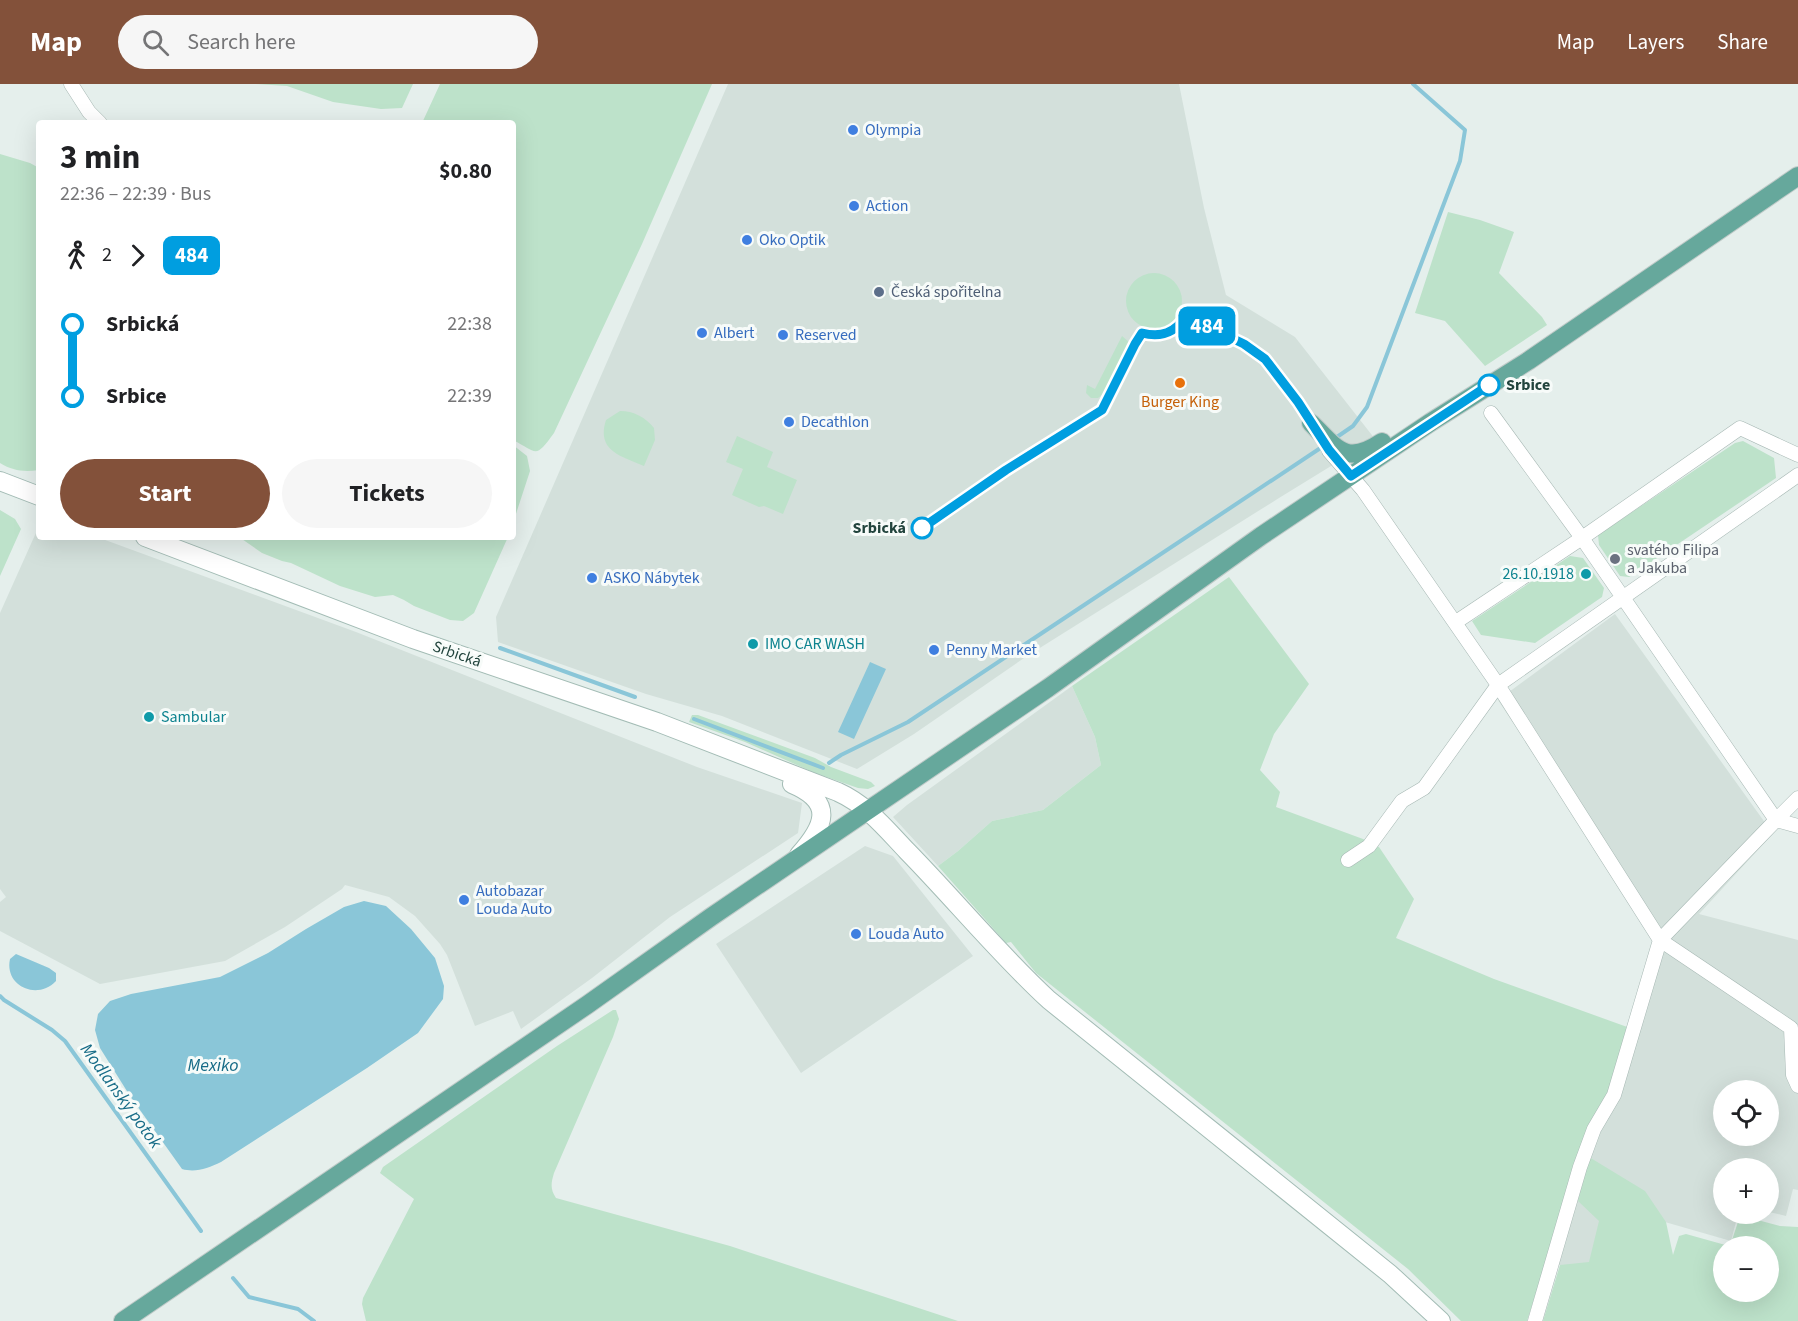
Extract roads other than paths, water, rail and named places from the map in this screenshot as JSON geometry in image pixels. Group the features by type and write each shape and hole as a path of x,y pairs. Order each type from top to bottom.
{"main road":[{"path":"123,1321 539,1039 1057,681 1261,536 1536,355 1798,176"},
{"path":"1311,423 1343,452 1360,454 1438,407 1484,388"}],"street":[{"path":"72,84 89,112 97,120"},
{"path":"1491,413 1623,596 1776,820 1798,826"},
{"path":"1456,622 1740,428 1798,455"},
{"path":"1329,450 1363,490 1456,622 1660,940 1794,1031 1793,1075 1798,1086"},
{"path":"1348,860 1369,846 1402,801 1424,788 1498,685 1798,475"},
{"path":"0,481 36,495"},
{"name":"Srbická","path":"153,540 344,613 657,722 849,797 868,811 957,903 1002,954 1049,1000 1390,1274 1441,1321"},
{"path":"756,760 773,775 803,788 819,802 821,817 818,830 793,862"},
{"path":"1535,1321 1580,1167 1594,1129 1614,1095 1660,940 1798,798"}],"water":[{"path":"870,662 886,669 854,739 838,732"},
{"name":"Mexiko","path":"364,901 386,906 411,929 435,958 444,986 443,999 418,1033 367,1068 221,1162 197,1170 182,1169 130,1096 100,1048 95,1030 98,1014 110,1001 131,994 220,977 268,953 344,907"},
{"path":"16,954 49,968 56,973 56,981 40,990 24,988 12,977 9,969 10,959"}],"waterway":[{"path":"1334,439 1353,426 1367,407 1460,161 1465,130 1413,84"},
{"path":"829,763 908,722 1325,445"},
{"path":"500,648 635,697"},
{"path":"694,719 823,768"},
{"name":"Modlanský potok","path":"0,996 65,1041 201,1231"},
{"name":"Modlanský potok","path":"233,1278 249,1297 298,1309 314,1321"}],"place":[{"name":"Olympia","path":"853,130"},
{"name":"Action","path":"854,206"},
{"name":"Oko Optik","path":"747,240"},
{"name":"Česká spořitelna","path":"879,292"},
{"name":"Albert","path":"702,333"},
{"name":"Reserved","path":"783,335"},
{"name":"Burger King","path":"1180,383"},
{"name":"Srbice","path":"1489,385"},
{"name":"Decathlon","path":"789,422"},
{"name":"Srbická","path":"922,528"},
{"name":"svatého Filipa a Jakuba","path":"1615,559"},
{"name":"26.10.1918","path":"1586,574"},
{"name":"ASKO Nábytek","path":"592,578"},
{"name":"IMO CAR WASH","path":"753,644"},
{"name":"Penny Market","path":"934,650"},
{"name":"Sambular","path":"149,717"},
{"name":"Autobazar Louda Auto","path":"464,900"},
{"name":"Louda Auto","path":"856,934"}]}
